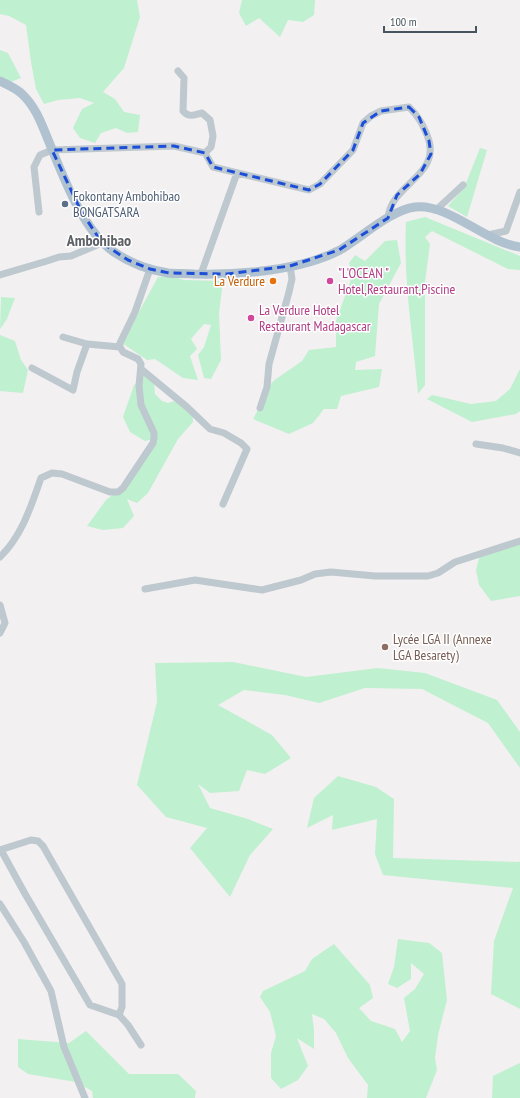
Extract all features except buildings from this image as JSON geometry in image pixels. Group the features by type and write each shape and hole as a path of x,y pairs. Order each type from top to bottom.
{"main road":[{"path":"0,81 22,94 31,104 39,117 52,150 81,211 91,228 102,242 128,260 150,269 169,273 227,274 290,266 308,262 339,250 398,212 416,207 423,207 448,214 488,235 520,247"}],"street":[{"path":"178,71 184,78 183,111 186,115 190,116 202,112 210,120 213,136 211,147 205,153"},
{"path":"39,212 34,167 40,155 52,150 174,146 205,153 213,167 309,190 320,184 353,150 363,123 371,116 381,111 409,107 419,117 429,141 431,154 420,174 397,195 389,210 388,218"},
{"path":"201,274 237,173"},
{"path":"436,210 463,185"},
{"path":"488,235 506,231 517,210 520,192"},
{"path":"0,274 58,257 71,256 102,242"},
{"path":"260,408 267,387 269,364 292,279 290,266"},
{"path":"0,557 20,533 41,478 52,473 62,474 110,492 118,492 123,488 153,443 154,432 141,404 139,386 141,364 138,359 123,352 120,347 120,343 135,312 150,269"},
{"path":"63,336 87,344 120,347"},
{"path":"32,368 72,390 87,344"},
{"path":"141,369 187,407 210,429 224,433 241,443 247,449 223,504"},
{"path":"476,444 503,448 520,454"},
{"path":"146,589 195,580 262,590 301,580 315,574 331,572 374,576 428,576 438,573 455,562 520,540"},
{"path":"0,605 5,623 0,633"},
{"path":"119,1015 122,1006 122,984 43,846 38,840 31,840 1,850 90,1005 119,1015 128,1025 141,1045"},
{"path":"0,904 24,942 51,991 64,1047 86,1098"}],"highlighted area":[{"path":"409,107 419,117 429,141 431,154 420,174 397,195 388,218 339,250 290,266 227,274 169,273 150,269 128,260 102,243 81,211 52,150 174,146 205,153 213,167 309,190 320,184 353,150 363,123 381,111"}],"green space":[{"path":"0,0 137,0 140,17 124,68 103,92 115,99 124,112 140,115 138,132 127,133 116,128 101,133 95,143 80,138 73,128 82,109 94,103 80,98 58,100 44,104 36,89 26,25 9,16 0,14"},
{"path":"242,0 315,0 314,15 303,22 288,20 280,37 259,18 246,26 239,13"},
{"path":"0,50 8,53 21,78 0,86"},
{"path":"480,148 487,150 467,217 448,206 464,188"},
{"path":"425,217 520,256 520,270 508,269 432,231 425,237 430,244 425,282 425,385 418,394 407,286 405,243 406,222"},
{"path":"397,240 401,263 379,304 375,356 356,362 355,370 382,369 379,387 341,396 337,409 324,409 313,423 289,434 253,419 261,404 267,387 302,361 309,350 336,347 336,321 353,274 349,263 355,255 365,261 385,241"},
{"path":"172,276 184,280 223,281 219,313 221,360 211,379 204,378 198,355 204,347 211,325 204,324 191,339 197,349 190,356 198,380 183,378 155,359 147,360 122,343 158,277"},
{"path":"1,297 15,298 7,319 0,329"},
{"path":"0,335 15,341 21,360 28,370 23,393 0,391"},
{"path":"520,369 520,411 516,414 472,422 427,399 432,395 471,404 496,401 510,389"},
{"path":"148,372 154,382 155,394 162,401 168,403 174,401 192,409 193,422 178,439 148,493 137,503 127,499 134,516 123,528 103,530 87,526 106,500 119,490 156,438 145,441 130,432 123,417 134,385"},
{"path":"520,542 520,596 491,601 479,585 476,570 480,554"},
{"path":"233,662 306,677 378,668 425,673 497,700 520,732 520,768 488,723 422,689 365,688 319,703 285,695 244,690 218,705 272,735 291,758 265,774 247,770 239,791 210,793 198,784 210,808 248,819 273,829 250,855 230,897 190,848 207,828 166,817 137,785 157,702 155,663"},
{"path":"338,776 376,787 394,799 393,858 520,861 520,1009 491,994 494,941 513,888 383,875 375,854 377,819 332,830 333,815 307,828 314,798"},
{"path":"398,939 429,943 442,953 447,1000 438,1035 435,1058 437,1070 426,1098 367,1098 368,1085 348,1058 336,1033 324,1019 312,1014 314,1049 297,1038 308,1066 298,1080 281,1089 271,1078 271,1053 276,1036 270,1012 260,997 263,991 305,971 312,959 334,944 370,985 373,998 359,1008 371,1021 395,1029 402,1042 410,1031 404,998 415,989 424,974 411,963 411,979 397,988 388,984 394,967"},
{"path":"86,1031 129,1074 178,1074 196,1091 195,1098 93,1098 92,1091 76,1082 28,1074 18,1067 18,1039 69,1043"},
{"path":"520,1063 520,1098 492,1098 493,1076"}],"place":[{"name":"Fokontany Ambohibao BONGATSARA","path":"65,204"},
{"name":"La Verdure","path":"273,281"},
{"name":"\"L'OCEAN \" Hotel,Restaurant,Piscine","path":"330,281"},
{"name":"La Verdure Hotel Restaurant Madagascar","path":"251,318"},
{"name":"Lycée LGA II (Annexe LGA Besarety)","path":"385,647"}],"district":[{"name":"Ambohibao","path":"99,240"}]}
